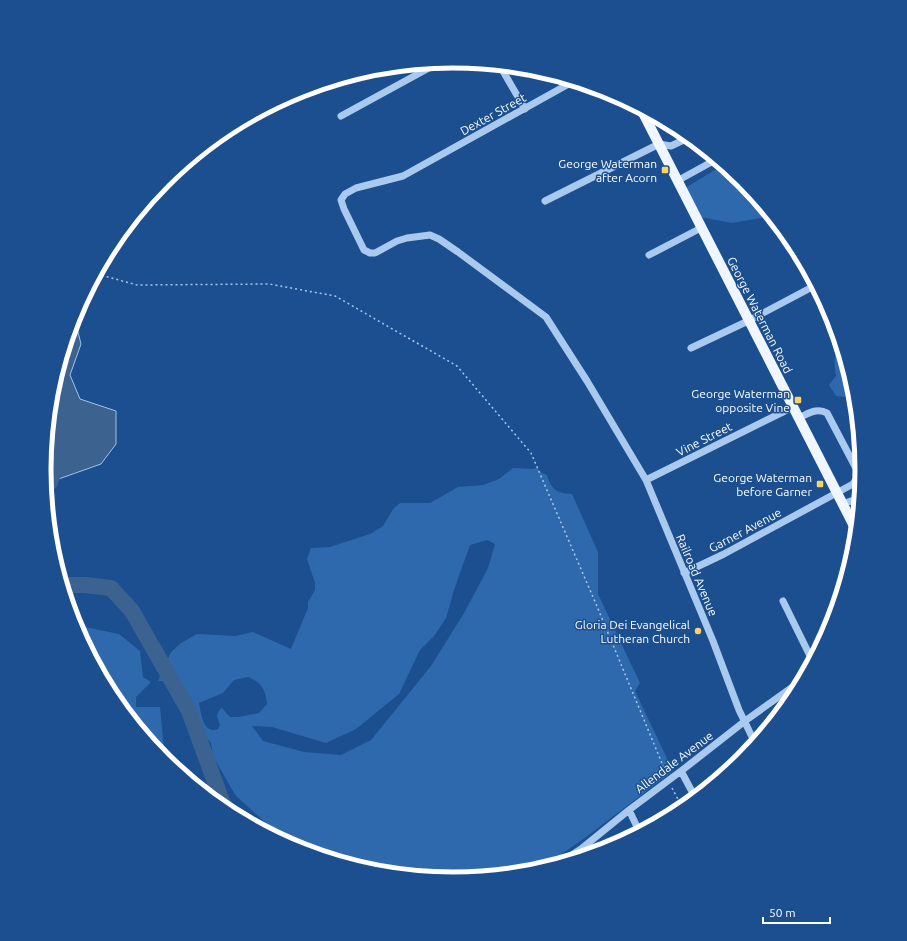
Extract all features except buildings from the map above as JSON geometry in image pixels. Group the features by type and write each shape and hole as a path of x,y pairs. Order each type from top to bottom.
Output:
{"main road":[{"name":"George Waterman Road","path":"645,117 836,494 853,524"}],"street":[{"path":"341,116 427,69"},
{"path":"503,71 525,108"},
{"name":"Dexter Street","path":"567,85 403,176 356,188 345,194 341,200 364,250 370,253 375,253 397,241 430,235 439,239 458,252 546,317 609,418"},
{"path":"545,201 659,144 671,146 684,141"},
{"path":"677,181 712,162"},
{"path":"649,255 701,228"},
{"path":"691,348 748,321 812,287"},
{"name":"Vine Street","path":"646,480 792,407"},
{"name":"Garner Avenue","path":"798,418 816,410 822,410 827,413 856,468"},
{"name":"Railroad Avenue","path":"609,418 646,480 753,739"},
{"name":"Garner Avenue","path":"684,573 724,554 836,494 856,481"},
{"path":"842,504 855,500"},
{"path":"783,601 810,656"},
{"name":"Allendale Avenue","path":"572,855 745,721 792,687"},
{"path":"681,772 693,794"},
{"path":"629,810 638,828"}],"path":[{"path":"102,275 137,285 269,284 335,296 457,366 531,453 680,803"}],"shaded area":[{"path":"719,168 766,217 732,223 696,217 682,190"},
{"path":"77,328 81,344 70,375 80,399 116,411 116,444 101,464 51,481 54,418 65,366"},
{"path":"837,350 848,392 849,396 847,397 836,396 829,385 836,376 836,353"},
{"path":"513,468 537,468 542,473 547,475 555,490 562,493 572,494 598,552 598,594 640,683 635,691 673,771 582,840 552,860 506,870 454,873 401,870 354,860 274,830 234,793 213,756 211,743 203,733 191,699 168,681 158,681 171,652 181,643 197,634 235,636 253,632 291,649 308,608 308,602 315,590 315,583 307,559 311,548 330,547 370,534 383,526 393,509 400,503 430,503 458,487 483,485 499,479","holes":["487,540 495,544 488,568 464,613 431,666 371,740 341,755 304,752 263,741 252,726 272,727 326,743 356,729 399,694 420,650 434,636 446,618 470,545","248,677 253,679 262,687 267,704 259,713 239,717 230,717 222,708 218,712 217,716 220,725 218,729 209,729 202,717 199,703 223,693 234,680"]},
{"path":"83,627 119,634 140,651 143,677 151,682 136,697 136,707 160,707 164,750 134,716 119,694 105,672"}],"waterway":[{"path":"51,478 57,462"},
{"path":"68,585 111,588 132,611 189,711 221,799"}],"place":[{"name":"George Waterman after Acorn","path":"665,170"},
{"name":"George Waterman opposite Vine","path":"798,400"},
{"name":"George Waterman before Garner","path":"820,484"},
{"name":"Gloria Dei Evangelical Lutheran Church","path":"698,631"}]}
